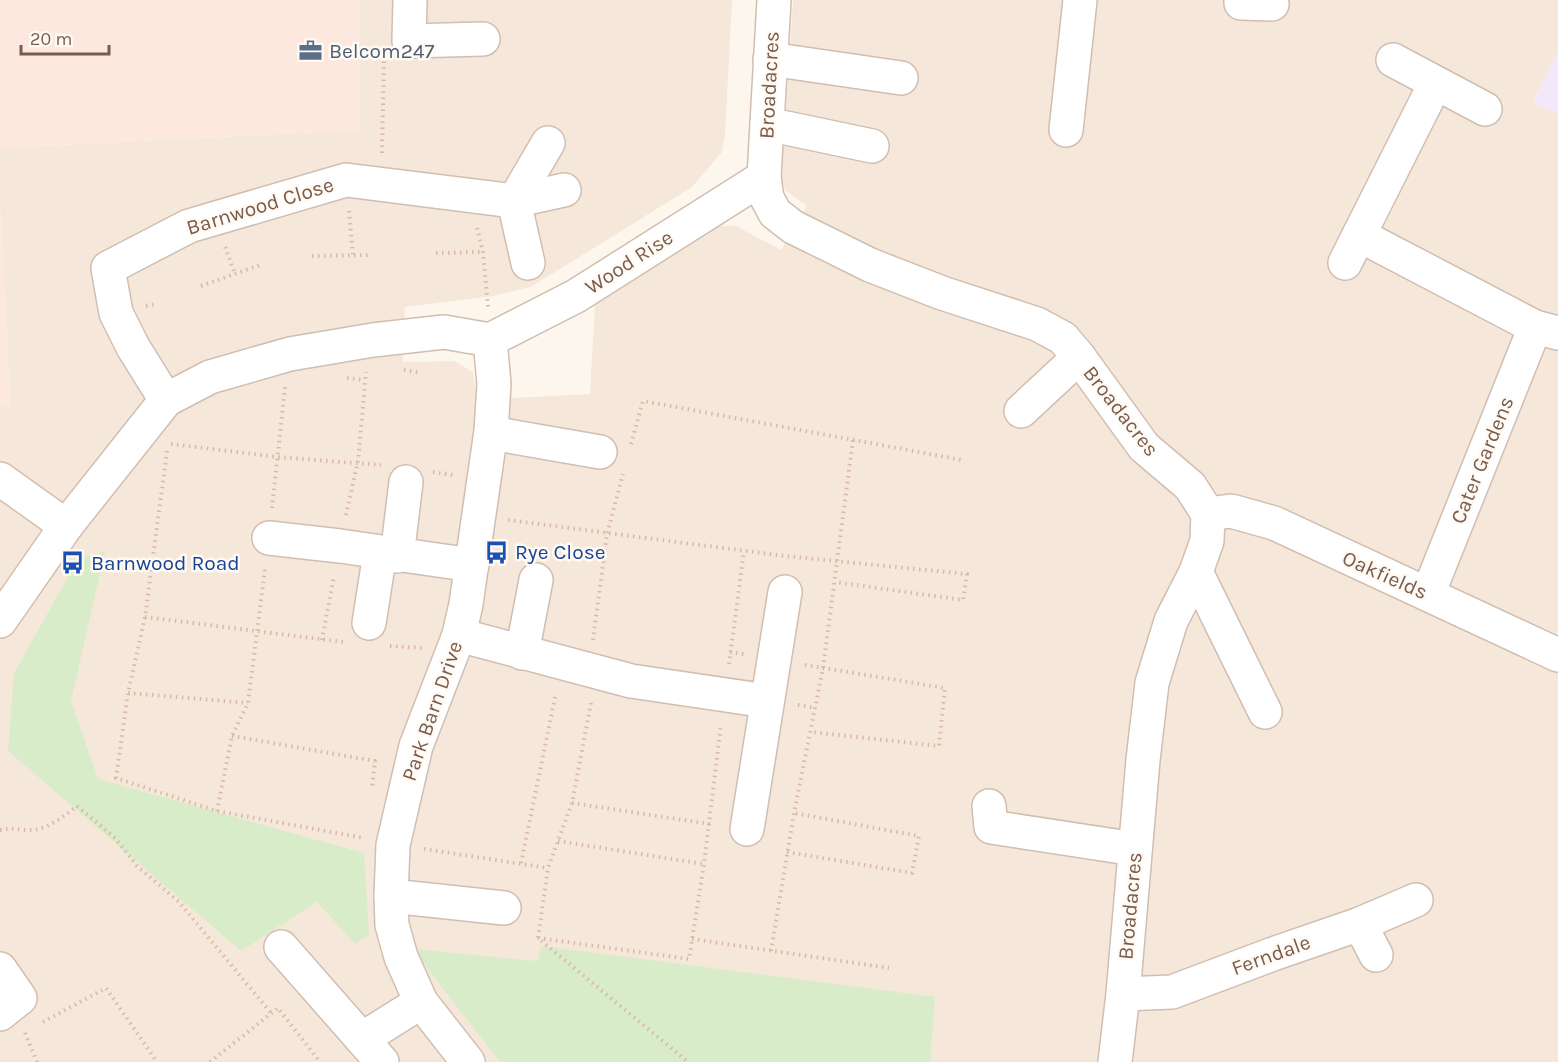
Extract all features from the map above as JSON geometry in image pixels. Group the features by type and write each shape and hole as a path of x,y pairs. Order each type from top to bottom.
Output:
{"street":[{"path":"410,0 409,41 483,39"},
{"name":"Broadacres","path":"774,0 764,177 766,198 775,213 793,227 870,265 942,293 1037,324 1063,338 1144,447 1190,486 1208,514 1207,541 1196,572 1171,621 1152,683 1115,1062"},
{"path":"1066,130 1080,0"},
{"path":"770,59 901,78"},
{"path":"1393,60 1485,109"},
{"name":"Cater Gardens","path":"1428,594 1546,330 1352,249 1435,84"},
{"path":"766,124 872,146"},
{"path":"528,263 514,201 548,143"},
{"name":"Wood Rise","path":"490,340 576,296 764,177"},
{"name":"Barnwood Close","path":"166,400 133,347 116,313 108,268 189,226 346,180 514,201 564,190"},
{"path":"0,621 66,526 166,400 210,377 290,354 373,340 444,332 490,340"},
{"name":"Park Barn Drive","path":"468,1062 421,1002 401,957 392,925 391,896 380,836 459,635 472,565 491,434 494,384 490,340"},
{"path":"1021,411 1079,357"},
{"path":"491,434 618,455"},
{"path":"0,479 66,526"},
{"path":"370,637 406,482"},
{"name":"Oakfields","path":"1208,514 1231,511 1274,523 1558,655"},
{"path":"269,538 472,565"},
{"path":"1196,572 1265,712"},
{"path":"522,653 536,580"},
{"path":"747,829 785,592"},
{"path":"459,635 631,681 727,682 767,701"},
{"path":"989,806 992,827 1135,849"},
{"path":"391,896 504,908"},
{"name":"Ferndale","path":"1123,994 1172,992 1360,924 1416,900"},
{"path":"1360,924 1376,955"},
{"path":"281,947 372,1050 421,1002"},
{"path":"0,969 21,998 0,1014"}],"path":[{"path":"382,183 384,57"},
{"path":"346,180 353,255"},
{"path":"468,195 483,252 490,340"},
{"path":"436,253 483,252"},
{"path":"312,256 371,255"},
{"path":"201,286 263,264"},
{"path":"360,432 364,380 373,340"},
{"path":"356,379 364,380"},
{"path":"592,644 618,455 643,401 962,460"},
{"path":"217,812 232,736 248,703 282,412"},
{"path":"771,951 794,813 823,668 853,440"},
{"path":"358,461 278,456 168,444 145,617 128,693 116,778 217,812 366,839 380,836 548,868"},
{"path":"479,515 744,551 967,574 963,600 835,582"},
{"path":"538,938 689,960 704,864 744,551"},
{"path":"145,617 258,630 370,637 420,649 459,635"},
{"path":"730,652 945,688 939,746 811,732"},
{"path":"128,693 248,703"},
{"path":"521,863 555,700"},
{"path":"538,938 548,868 572,803 590,706"},
{"path":"232,736 375,761 371,795"},
{"path":"572,803 709,824"},
{"path":"0,830 13,827 25,830 47,827 77,806 115,838 137,866 179,902 271,1013"},
{"path":"787,852 912,873 920,836 794,813"},
{"path":"558,841 704,864"},
{"path":"538,938 688,1062"},
{"path":"692,939 889,968"},
{"path":"45,1021 106,988 157,1062"},
{"path":"210,1062 278,1008 320,1062"},
{"path":"31,1028 24,1032 37,1062"}],"shaded area":[{"path":"0,0 360,0 360,130 0,148"},
{"path":"360,0 732,0 725,135 722,152 692,187 531,287 494,296 405,307 403,362 454,361 473,372 477,400 590,394 595,305 712,226 736,226 781,250 807,206 786,191 777,170 777,141 786,110 793,0 1558,0 1558,52 1533,102 1558,114 1558,1062 0,1062 0,407 10,404 0,207 0,148 360,130"},
{"path":"1558,52 1558,114 1533,103"},
{"path":"0,207 10,404 0,407"}],"green space":[{"path":"105,551 71,701 98,779 364,853 369,935 355,944 317,902 241,951 8,751 14,673 78,559"},
{"path":"541,946 935,997 930,1062 500,1062 412,949 538,961"}],"place":[{"name":"Belcom247","path":"311,51"},
{"name":"Rye Close","path":"497,552"},
{"name":"Barnwood Road","path":"73,563"}]}
